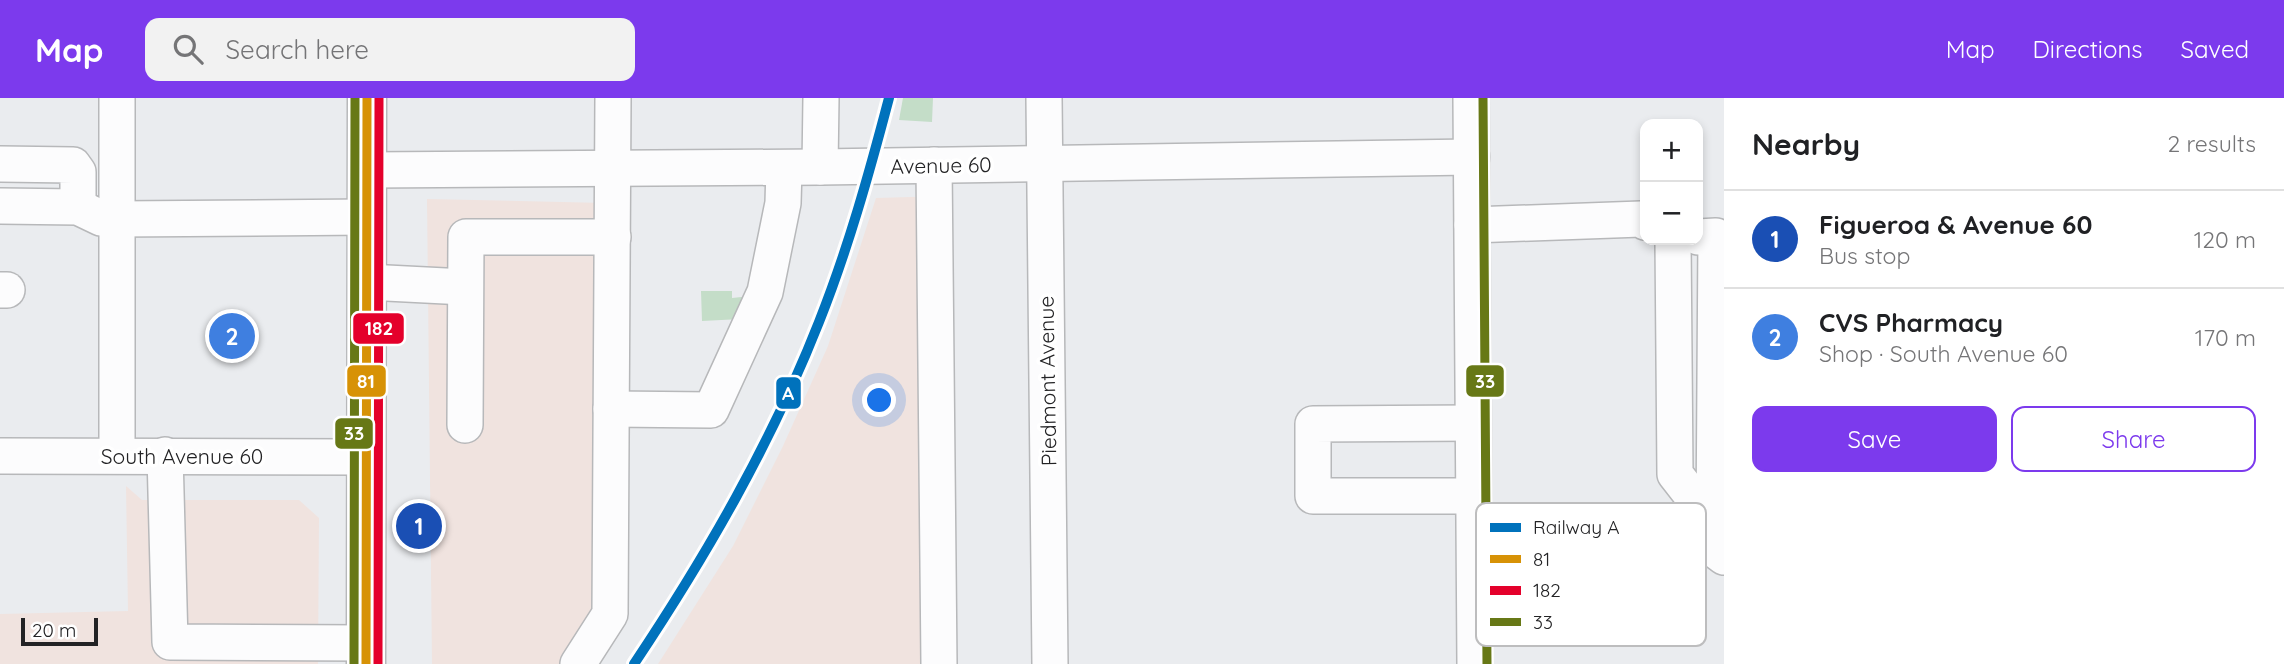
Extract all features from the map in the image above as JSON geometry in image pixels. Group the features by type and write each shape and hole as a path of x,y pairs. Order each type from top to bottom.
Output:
{"main road":[{"path":"366,654 364,457 369,170 367,98"}],"street":[{"path":"117,98 117,455"},
{"path":"578,664 610,614 613,98"},
{"path":"820,167 821,98"},
{"name":"Piedmont Avenue","path":"1044,98 1050,664"},
{"path":"1471,98 1475,664"},
{"name":"Avenue 60","path":"369,170 784,168 1472,157"},
{"path":"0,164 73,165 78,172 78,207"},
{"path":"934,165 939,664"},
{"path":"611,410 712,410 765,292 783,203 784,168"},
{"path":"0,206 78,207 101,218 116,219 368,217"},
{"path":"1472,225 1640,222"},
{"path":"1703,237 1716,236 1719,540"},
{"path":"465,425 466,237 613,237"},
{"path":"1673,245 1675,474 1694,503"},
{"path":"367,282 465,287"},
{"path":"1473,423 1313,424 1313,496 1474,496"},
{"path":"165,455 170,642 366,654"},
{"name":"South Avenue 60","path":"0,456 364,457"},
{"path":"1706,520 1719,540"}],"shaded area":[{"path":"946,196 951,664 658,664 733,546 783,446 828,346 876,198"},
{"path":"427,199 605,203 606,609 571,664 432,664"},
{"path":"126,486 142,500 299,500 319,518 318,664 0,664 0,614 128,611"}],"green space":[{"path":"903,98 933,98 932,122 899,120"},
{"path":"701,291 732,291 732,298 751,296 741,319 702,321"}],"rail line":[{"name":"A","path":"634,664 712,540 780,412 830,295 866,183 889,98"}],"transit line":[{"name":"33","path":"354,664 355,98"},
{"name":"81","path":"366,664 367,98"},
{"name":"182","path":"378,664 379,98"},
{"name":"33","path":"1483,98 1486,503"},
{"name":"33","path":"1487,646 1487,664"}],"place":[{"name":"CVS Pharmacy","path":"232,336"},
{"name":"Figueroa & Avenue 60","path":"419,526"}]}
